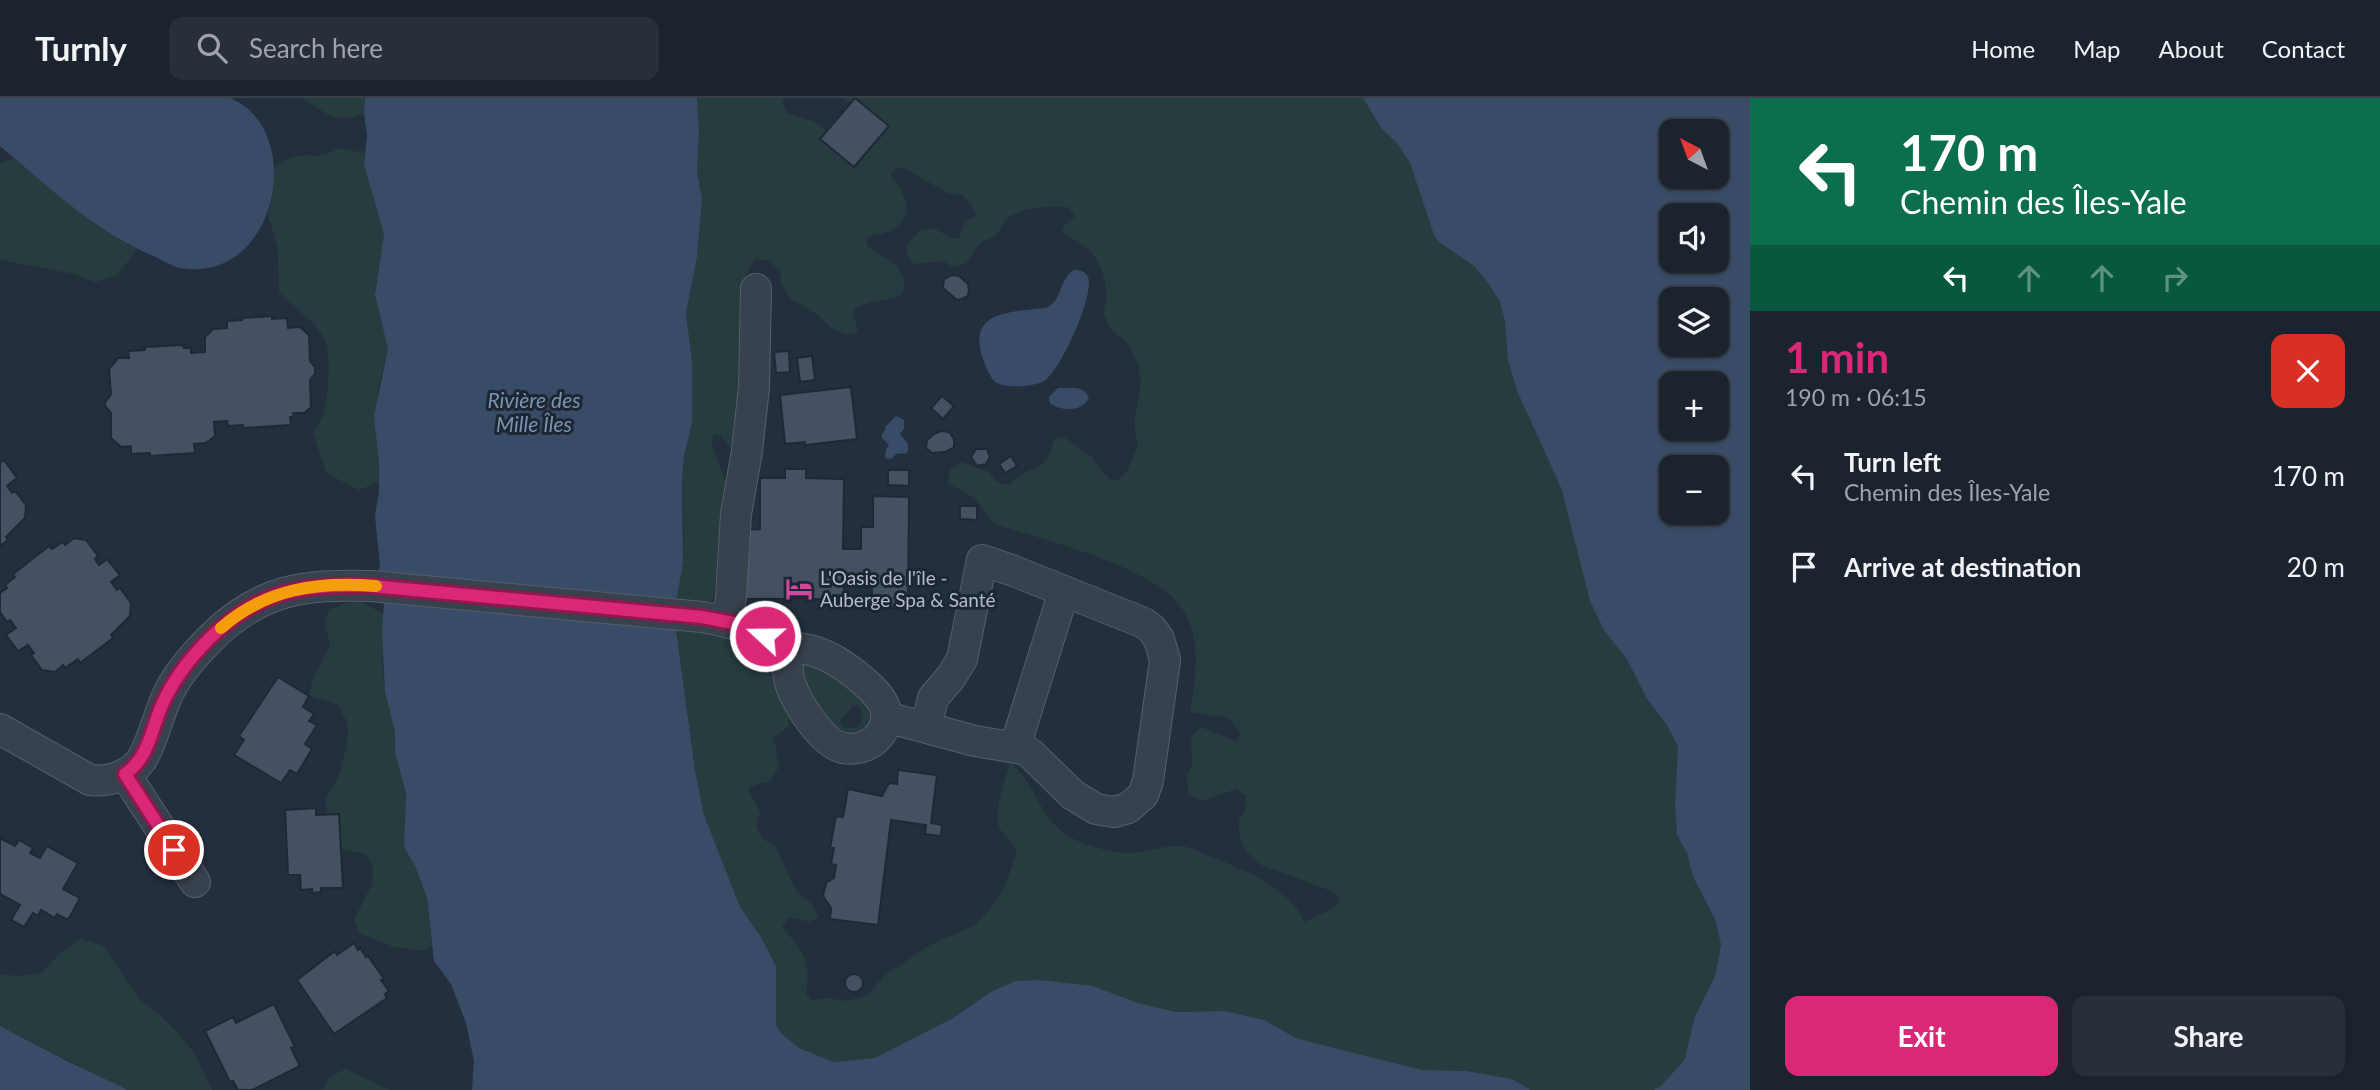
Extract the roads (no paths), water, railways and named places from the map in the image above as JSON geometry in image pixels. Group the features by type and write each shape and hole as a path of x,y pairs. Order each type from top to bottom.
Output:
{"street":[{"path":"727,622 736,514 754,387 756,289"},
{"path":"886,717 926,728 975,741 1015,747 1031,754 1073,795 1096,809 1114,812 1128,808 1147,788 1164,667 1163,648 1152,629 1144,623 982,561 962,659 933,698 926,728"},
{"path":"0,729 90,780 111,779 125,774 140,762 163,705 183,669 200,649 239,613 264,599 302,588 372,586 683,615 727,622 765,636 787,650 811,650 842,664 883,703 885,726 879,737 866,746 847,749 831,742 811,721 796,695 790,682 787,650"},
{"path":"1015,747 1064,591"},
{"path":"125,774 195,882"}],"water":[{"path":"0,98 230,98 254,115 269,140 274,170 271,201 259,230 240,253 213,267 180,268 134,247 74,208 0,146"},
{"name":"Rivière des Mille Îles","path":"365,98 697,98 697,172 702,200 697,257 686,313 692,362 692,423 684,456 682,480 683,562 676,603 676,630 695,770 704,815 740,907 761,937 776,967 776,1025 781,1033 799,1048 834,1062 875,1058 953,1018 991,992 1015,981 1040,980 1093,986 1138,1003 1176,1012 1225,1011 1264,1020 1296,1038 1338,1049 1422,1070 1467,1071 1512,1079 1531,1090 472,1090 474,1061 466,1023 451,984 434,961 427,898 416,868 404,847 406,793 395,753 395,732 385,692 382,633 384,602 378,573 380,566 375,515 379,492 379,462 374,416 388,349 375,295 384,234 364,165 367,135"},
{"path":"1363,98 1750,98 1750,1090 1653,1090 1660,1087 1685,1059 1694,1019 1715,976 1721,945 1715,919 1693,877 1687,853 1677,835 1675,803 1678,747 1667,725 1647,699 1628,661 1604,630 1590,601 1562,490 1518,393 1508,361 1505,321 1500,302 1474,266 1439,242 1434,235 1410,163 1397,143 1381,128"},
{"path":"1074,270 1085,273 1089,286 1075,332 1051,375 1044,381 1026,386 1006,386 995,382 981,352 979,338 982,328 998,315 1051,305 1065,279"},
{"path":"1058,388 1080,389 1089,398 1077,408 1060,408 1050,403 1049,397"},
{"path":"896,416 904,420 904,429 900,434 907,442 907,453 896,454 891,459 885,458 889,445 882,438 882,434"},
{"path":"0,1026 122,1087 126,1090 0,1090"}],"place":[{"name":"L'Oasis de l'île - Auberge Spa & Santé","path":"799,589"}]}
